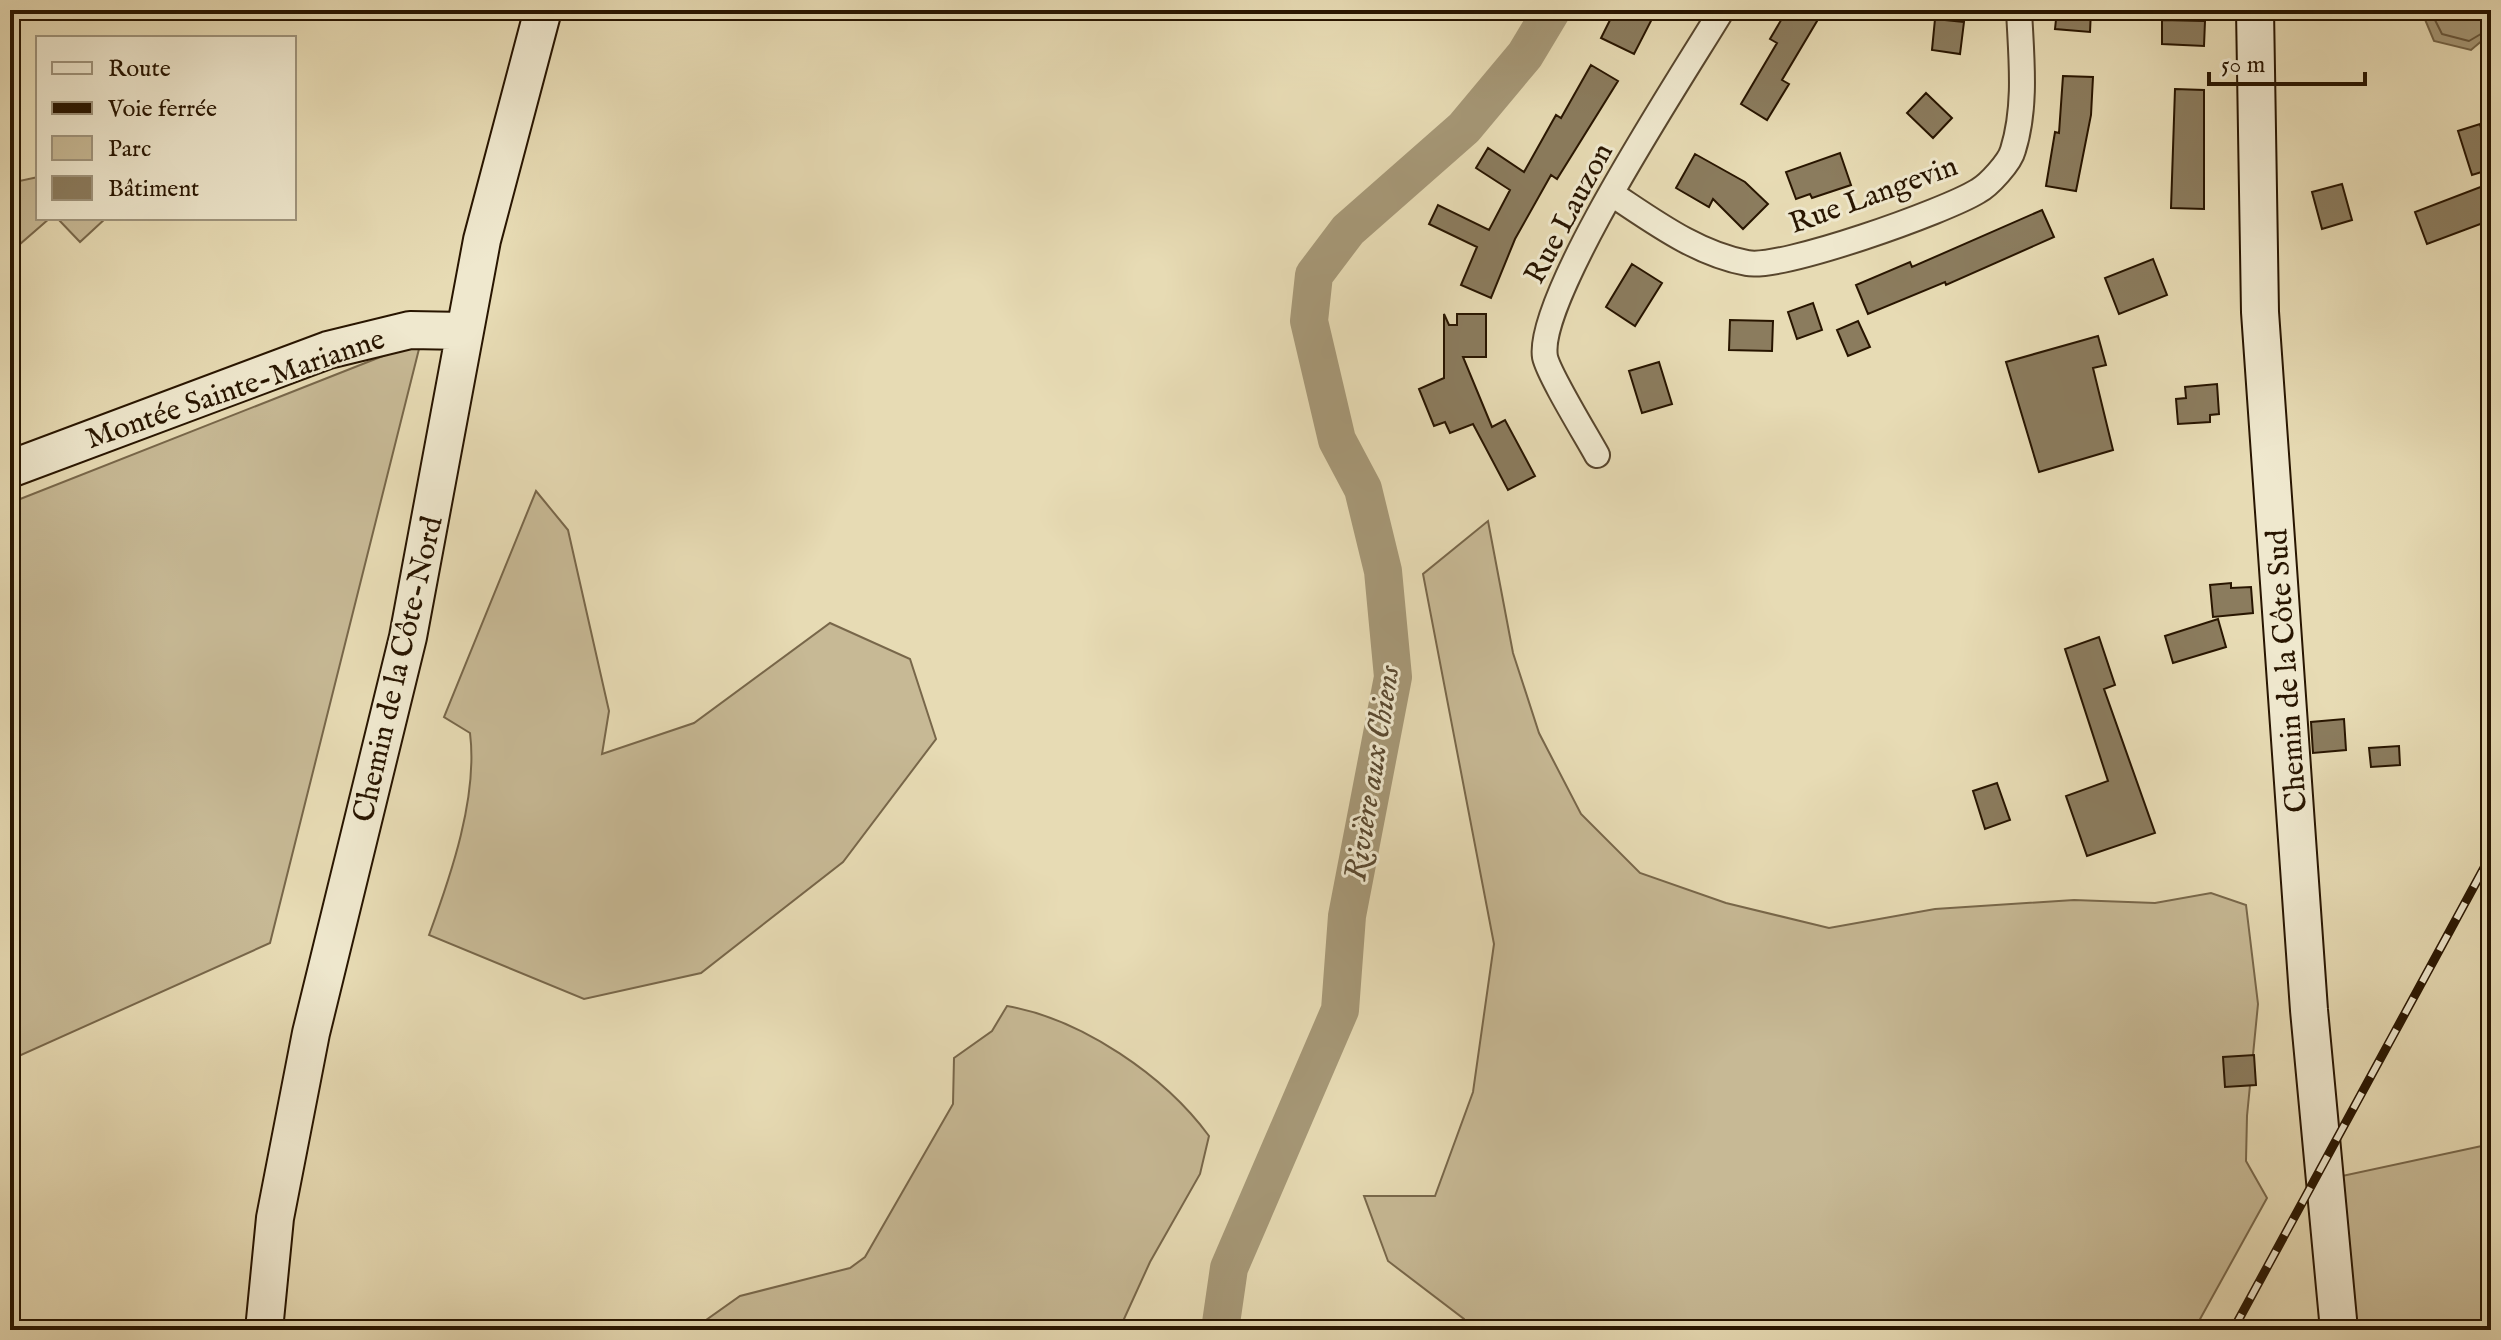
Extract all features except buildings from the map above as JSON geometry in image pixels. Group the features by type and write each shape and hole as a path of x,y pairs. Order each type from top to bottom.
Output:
{"street":[{"name":"Chemin de la Côte-Nord","path":"264,1330 275,1218 292,1121 325,973 408,637 437,500 485,228 543,10"},
{"name":"Rue Lauzon","path":"1597,455 1545,357 1549,322 1560,289 1612,194 1722,10"},
{"name":"Rue Langevin","path":"1612,194 1678,238 1748,264 1784,260 1950,206 1982,189 2013,152 2022,88 2019,10"},
{"name":"Chemin de la Côte Sud","path":"2255,10 2260,312 2310,1025 2339,1330"},
{"name":"Montée Sainte-Marianne","path":"10,469 328,350 410,330 465,331"}],"green space":[{"path":"36,177 36,220 48,220 19,245 10,260 10,183"},
{"path":"59,220 104,220 80,242"},
{"path":"421,341 270,943 10,1060 10,503"},
{"path":"536,491 568,530 609,711 602,754 694,723 830,623 910,659 936,739 843,862 701,973 584,999 429,935 454,862 470,783 470,733 444,717"},
{"path":"1488,521 1513,653 1539,733 1581,814 1640,873 1726,903 1829,928 1935,909 2074,900 2155,903 2211,893 2246,905 2258,1004 2247,1116 2246,1161 2267,1198 2194,1330 1462,1330 1464,1319 1388,1261 1364,1196 1435,1196 1473,1092 1494,944 1423,574"},
{"path":"1007,1006 1064,1023 1120,1053 1169,1092 1209,1136 1200,1174 1150,1262 1119,1330 692,1330 740,1296 850,1268 865,1257 953,1104 954,1058 992,1031"},
{"path":"2491,1144 2491,1330 2354,1330 2342,1176"}],"water":[{"path":"2421,10 2491,10 2491,33 2471,50 2434,41"}],"waterway":[{"name":"Rivière aux Chiens","path":"1220,1330 1229,1268 1340,1010 1347,916 1393,677 1383,571 1363,489 1337,440 1309,321 1314,275 1348,230 1464,128 1525,55 1552,10"}],"railway":[{"path":"2233,1330 2491,855"}]}
